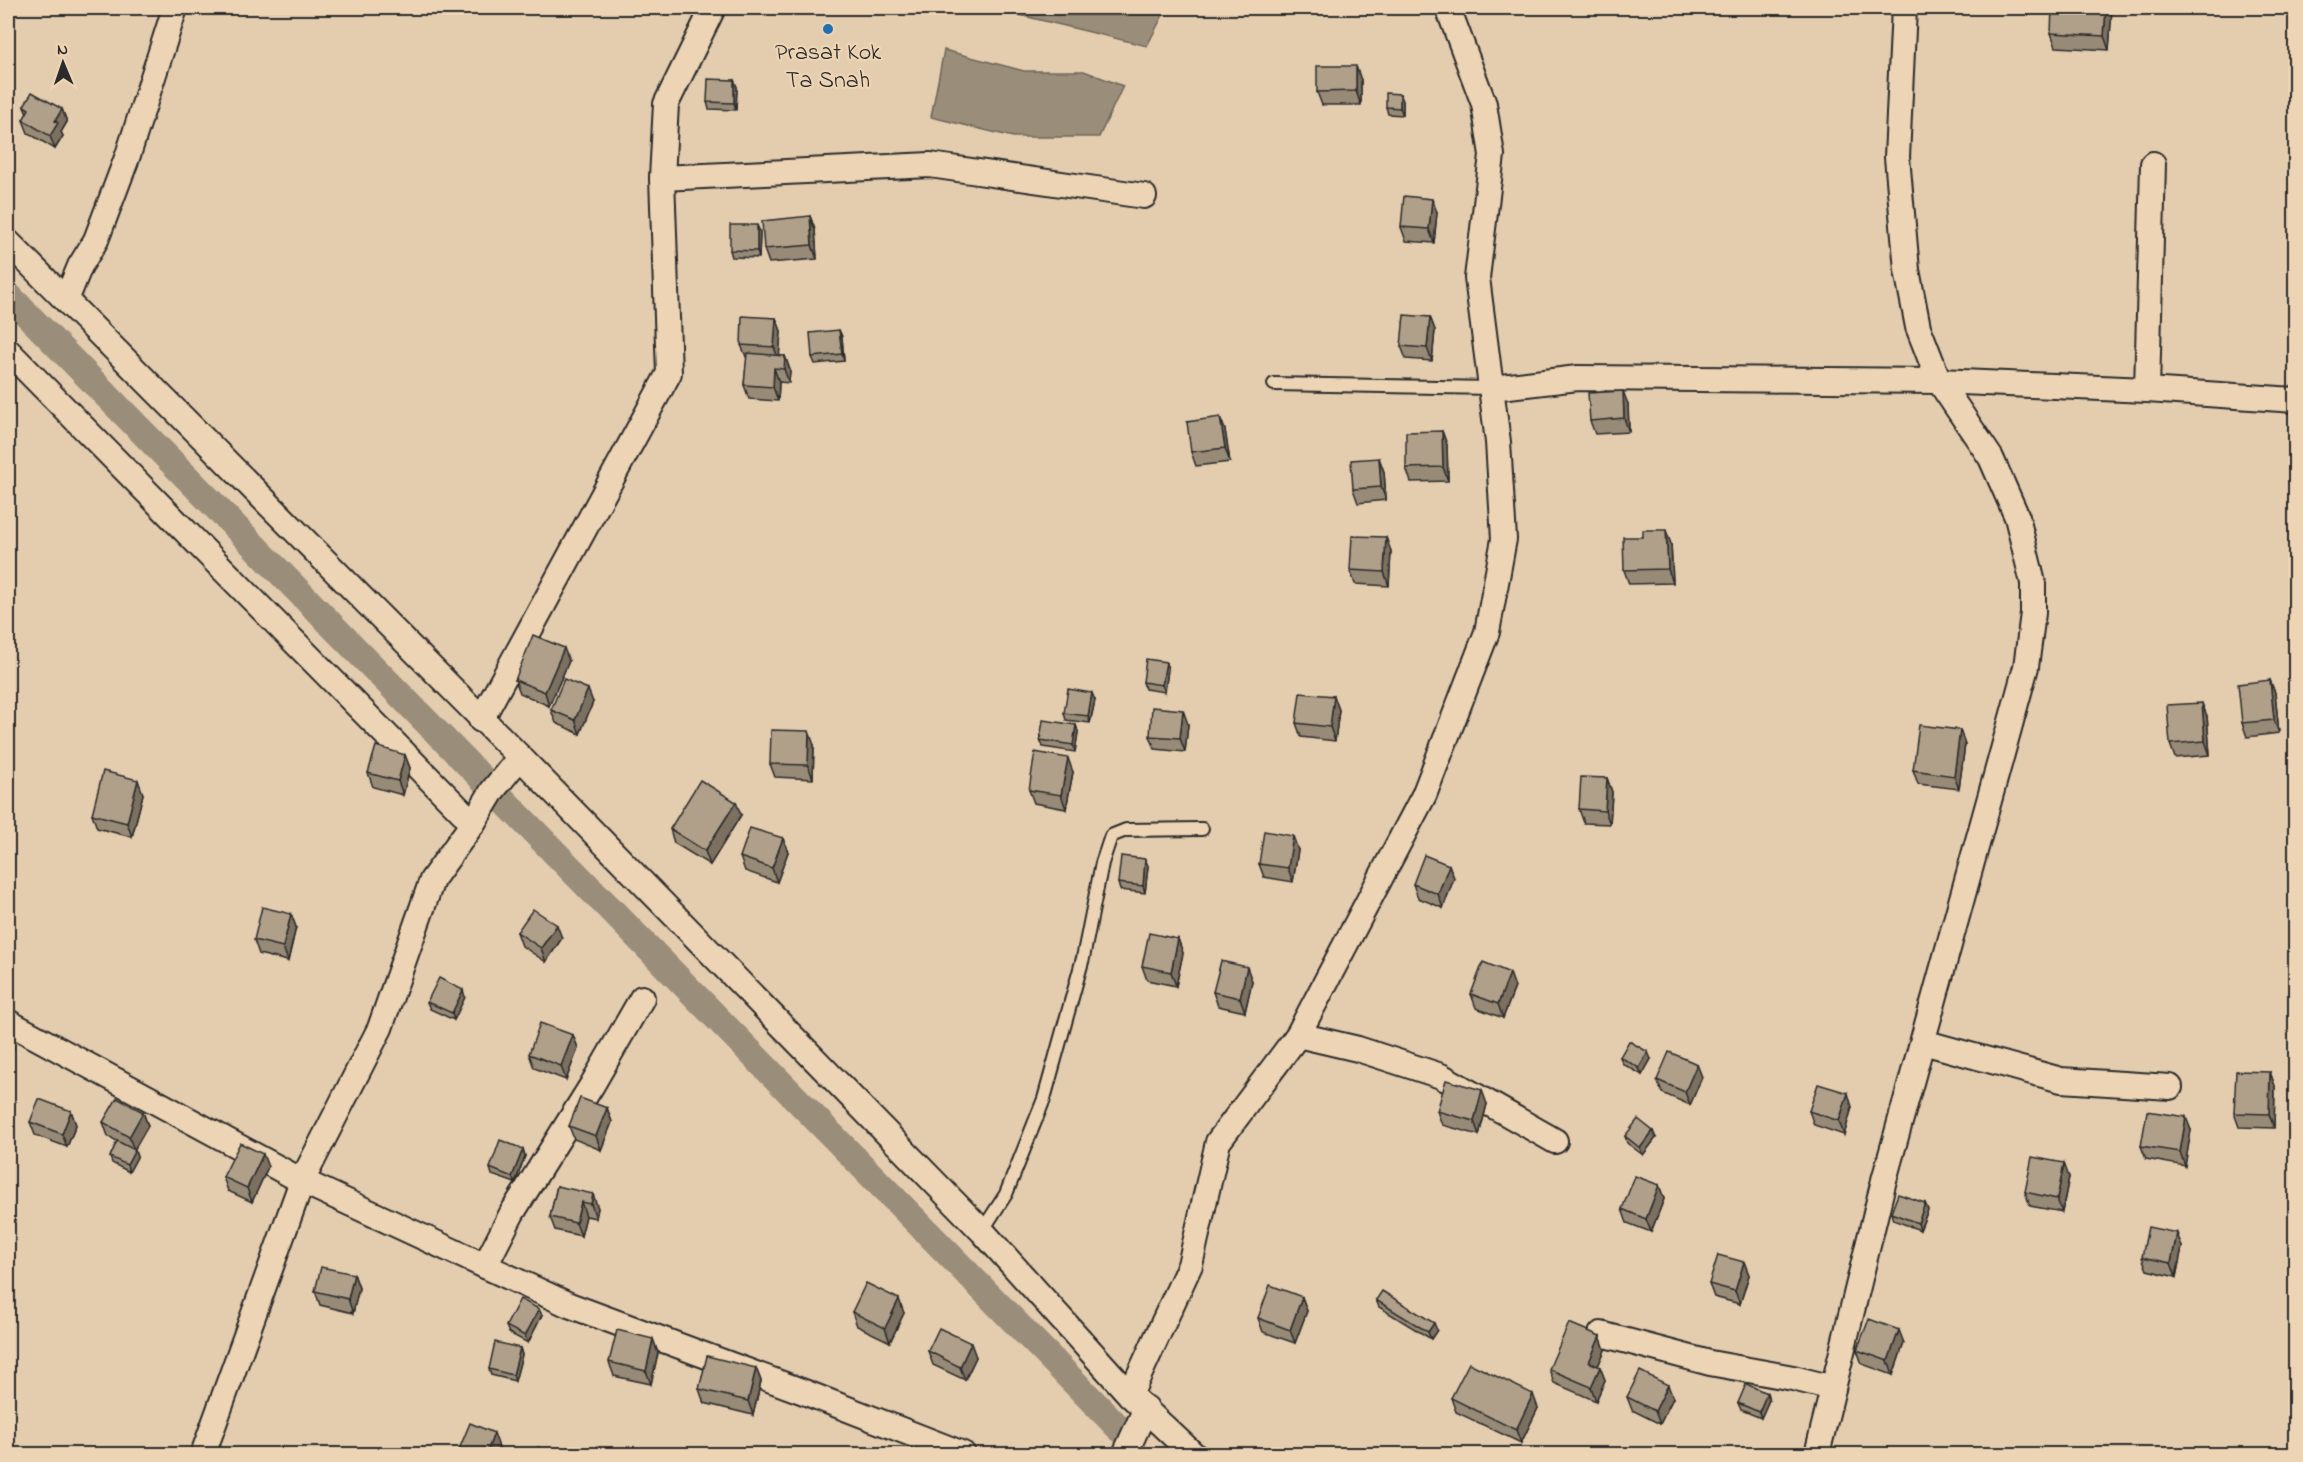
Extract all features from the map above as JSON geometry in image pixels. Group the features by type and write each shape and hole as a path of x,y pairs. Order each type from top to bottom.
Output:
{"street":[{"path":"66,300 80,266 96,240 128,155 175,8"},
{"path":"481,720 669,373 662,178 666,104 713,8"},
{"path":"1125,1455 1138,1402 1190,1264 1218,1143 1298,1035 1424,795 1487,632 1504,539 1498,442 1477,278 1492,155 1484,104 1448,8"},
{"path":"1817,1455 1884,1180 2026,667 2033,613 2033,583 2017,517 1991,458 1939,381 1918,327 1907,270 1897,157 1904,8"},
{"path":"2147,390 2153,164"},
{"path":"662,178 930,165 1144,196"},
{"path":"8,242 520,757 982,1231 1138,1402 1193,1455"},
{"path":"8,351 472,823"},
{"path":"1491,388 1578,378 1939,381 2147,390 2295,400"},
{"path":"203,1455 302,1181 380,1028 432,880 493,790 520,757"},
{"path":"485,1266 512,1213 592,1085 642,998"},
{"path":"8,1022 302,1181 569,1305 804,1392 963,1455"},
{"path":"1298,1035 1358,1049 1441,1076 1555,1141"},
{"path":"1923,1041 2061,1080 2170,1087"},
{"path":"1601,1334 1710,1363 1793,1378 1833,1389"}],"lane":[{"path":"1274,384 1491,388"},
{"path":"982,1231 1006,1194 1044,1099 1083,958 1102,863 1111,836 1126,830 1202,829"}],"shaded area":[{"path":"991,8 1160,8 1165,11 1147,46"},
{"path":"944,50 1024,71 1084,71 1123,86 1099,137 1013,137 931,117"}],"building":[{"path":"2052,8 2106,8 2104,36 2051,33"},
{"path":"1317,66 1356,66 1356,91 1317,92"},
{"path":"708,79 734,80 734,103 707,102"},
{"path":"32,92 62,109 55,121 58,123 50,136 23,120 29,109 24,106"},
{"path":"1386,93 1400,94 1400,108 1386,107"},
{"path":"1404,196 1432,199 1429,229 1401,227"},
{"path":"810,216 812,245 764,249 762,221"},
{"path":"730,225 757,225 757,251 730,250"},
{"path":"1404,315 1430,317 1427,348 1401,346"},
{"path":"742,316 776,318 774,347 741,345"},
{"path":"839,330 842,354 812,357 810,333"},
{"path":"747,353 785,356 784,369 774,368 773,387 744,385"},
{"path":"1623,391 1624,418 1590,421 1588,393"},
{"path":"1220,417 1225,448 1191,452 1187,422"},
{"path":"1442,431 1443,467 1406,468 1406,432"},
{"path":"1379,458 1381,487 1353,489 1351,460"},
{"path":"1643,530 1666,530 1668,569 1624,570 1623,537 1643,537"},
{"path":"1352,536 1386,537 1384,572 1350,570"},
{"path":"533,635 564,648 545,692 515,680"},
{"path":"1146,659 1166,662 1162,685 1143,682"},
{"path":"564,679 588,689 575,720 551,710"},
{"path":"2270,680 2274,720 2242,723 2238,684"},
{"path":"1068,689 1092,693 1088,716 1064,713"},
{"path":"1300,693 1334,696 1330,727 1296,723"},
{"path":"2202,703 2205,741 2170,744 2167,705"},
{"path":"1152,707 1183,710 1180,738 1150,736"},
{"path":"1043,720 1076,725 1073,745 1040,740"},
{"path":"1919,725 1960,730 1954,776 1913,770"},
{"path":"771,730 809,731 808,765 770,764"},
{"path":"376,746 405,755 398,781 368,773"},
{"path":"1035,752 1068,758 1061,795 1029,790"},
{"path":"103,771 138,780 127,823 92,814"},
{"path":"1581,777 1607,778 1605,811 1579,809"},
{"path":"700,780 736,802 705,851 670,829"},
{"path":"750,828 783,838 772,868 740,857"},
{"path":"1264,831 1293,836 1288,868 1259,864"},
{"path":"1424,855 1449,865 1438,894 1413,884"},
{"path":"1121,856 1145,859 1143,886 1118,883"},
{"path":"262,907 291,914 283,947 254,940"},
{"path":"533,909 557,925 541,948 517,932"},
{"path":"1149,933 1178,939 1171,972 1142,966"},
{"path":"1221,961 1247,967 1240,998 1213,992"},
{"path":"1483,962 1510,973 1498,1004 1471,994"},
{"path":"439,978 463,990 452,1013 427,1002"},
{"path":"540,1023 573,1035 561,1066 529,1054"},
{"path":"1629,1041 1648,1052 1639,1068 1620,1057"},
{"path":"1669,1052 1697,1064 1685,1092 1657,1080"},
{"path":"2236,1071 2270,1072 2269,1114 2234,1113"},
{"path":"1446,1080 1482,1090 1474,1121 1437,1111"},
{"path":"1818,1084 1848,1093 1839,1121 1809,1111"},
{"path":"117,1098 143,1112 129,1137 103,1122"},
{"path":"580,1098 607,1108 596,1136 569,1126"},
{"path":"39,1099 71,1111 62,1134 30,1122"},
{"path":"2147,1111 2186,1117 2180,1152 2141,1146"},
{"path":"1638,1119 1653,1131 1640,1148 1625,1136"},
{"path":"500,1140 523,1149 512,1177 490,1168"},
{"path":"117,1141 135,1150 127,1165 110,1157"},
{"path":"240,1143 263,1154 247,1188 223,1177"},
{"path":"2032,1157 2064,1163 2057,1199 2025,1192"},
{"path":"1635,1176 1659,1185 1646,1219 1622,1209"},
{"path":"557,1186 593,1194 591,1204 581,1202 576,1223 550,1217"},
{"path":"1898,1194 1925,1203 1918,1223 1891,1213"},
{"path":"2148,1227 2177,1233 2171,1263 2142,1257"},
{"path":"1718,1255 1744,1262 1735,1291 1709,1284"},
{"path":"321,1267 354,1274 348,1299 315,1291"},
{"path":"866,1283 899,1299 885,1328 852,1312"},
{"path":"1270,1285 1302,1297 1290,1330 1258,1318"},
{"path":"1382,1291 1434,1323 1428,1332 1376,1300"},
{"path":"520,1299 539,1309 525,1336 506,1326"},
{"path":"1869,1319 1899,1330 1888,1361 1857,1350"},
{"path":"1569,1323 1600,1336 1589,1362 1600,1367 1591,1387 1549,1369"},
{"path":"939,1328 971,1343 960,1367 928,1351"},
{"path":"617,1330 653,1339 646,1371 609,1362"},
{"path":"495,1342 520,1348 513,1375 489,1369"},
{"path":"707,1356 756,1368 748,1401 699,1389"},
{"path":"1469,1363 1533,1394 1516,1430 1451,1398"},
{"path":"1640,1371 1668,1385 1655,1411 1627,1397"},
{"path":"1746,1384 1767,1393 1759,1412 1738,1403"},
{"path":"470,1423 494,1433 486,1455 463,1455 458,1452"},
{"path":"538,1447 561,1455 536,1455"}],"waterway":[{"path":"8,295 1120,1429"}],"place":[{"name":"Prasat Kok Ta Snah","path":"828,29"}]}
